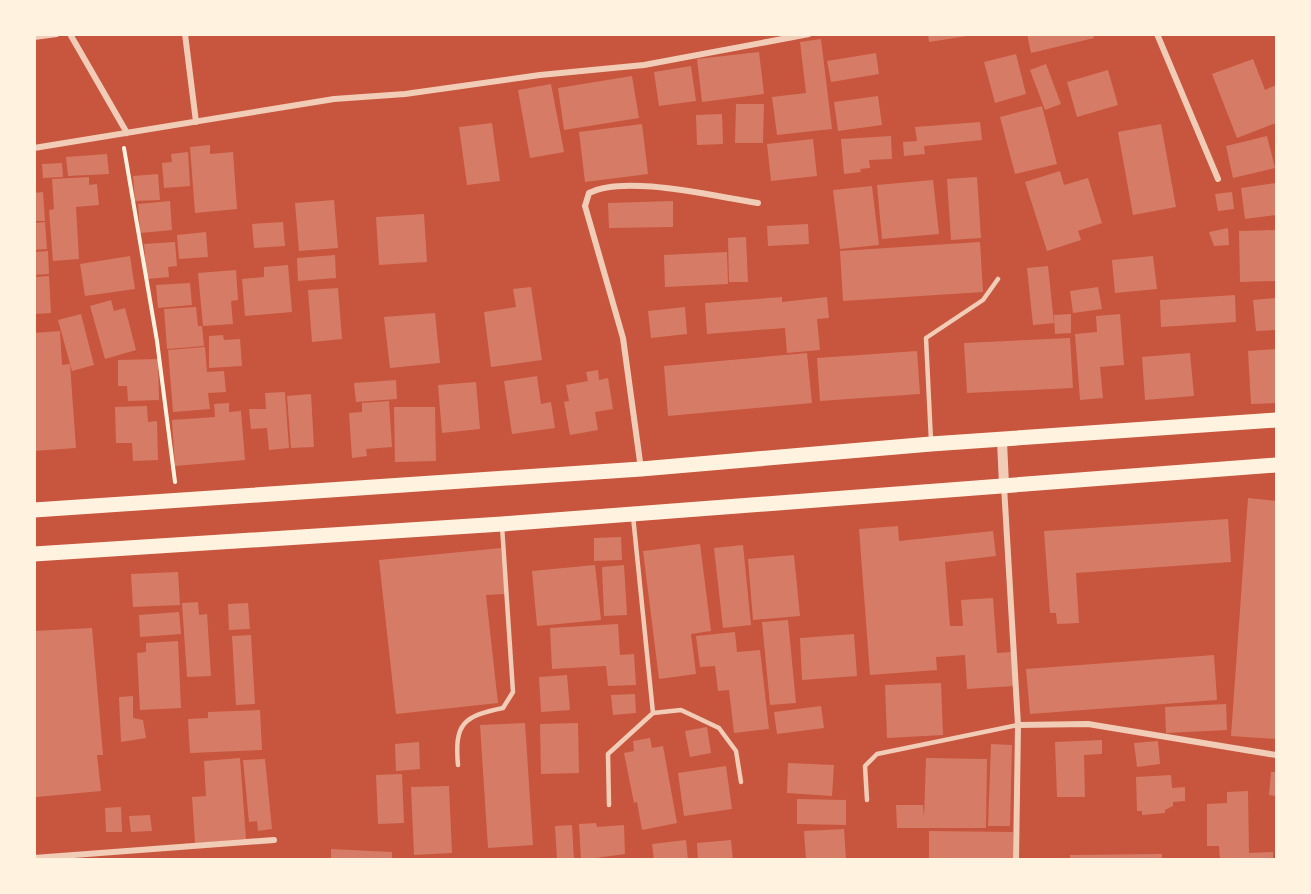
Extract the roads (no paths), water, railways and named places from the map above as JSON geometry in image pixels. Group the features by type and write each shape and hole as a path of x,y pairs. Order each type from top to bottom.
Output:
{"main road":[{"path":"34,510 641,469 931,444 1002,441 1276,420"},
{"path":"34,554 502,524 1276,465"}],"street":[{"path":"34,36 57,34"},
{"path":"70,34 127,133"},
{"path":"185,34 196,122"},
{"path":"34,148 334,99 405,94 540,75 644,65 809,34"},
{"path":"1157,34 1218,179"},
{"path":"641,469 623,338 585,206 589,193 608,186 645,186 758,203"},
{"path":"1002,441 1018,725 1016,860"},
{"path":"1018,725 1088,724 1276,755"},
{"path":"34,858 274,840"}],"lane":[{"path":"931,444 926,338 983,300 999,279"},
{"path":"632,514 653,713"},
{"path":"458,765 456,744 461,727 475,714 503,708 513,692 502,524"},
{"path":"609,805 608,754 653,713 681,710 719,728 736,751 741,782"},
{"path":"867,800 865,766 877,754 1018,725"}]}
